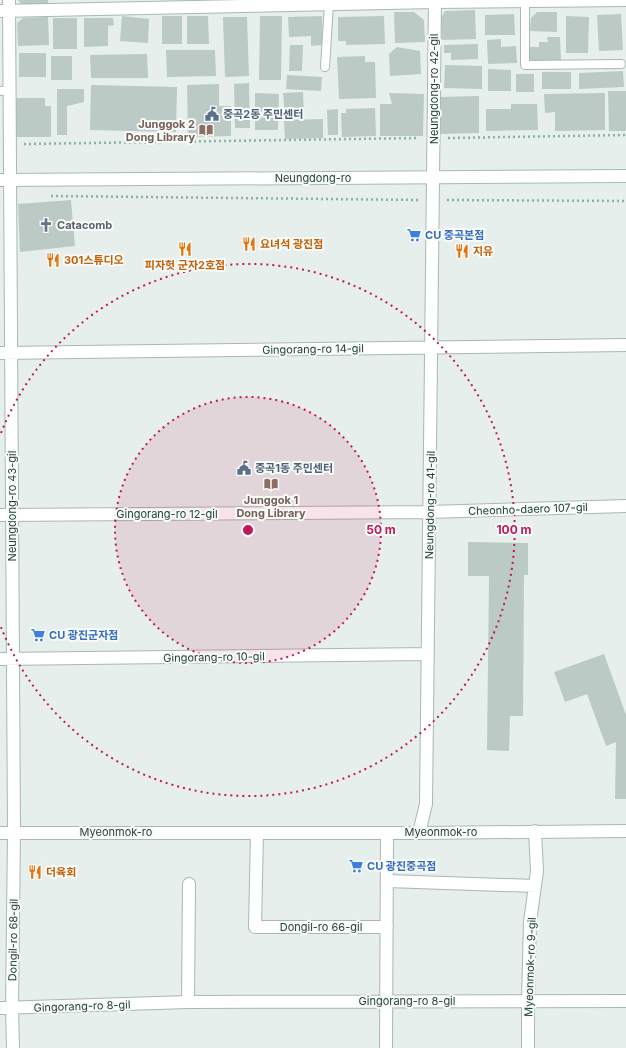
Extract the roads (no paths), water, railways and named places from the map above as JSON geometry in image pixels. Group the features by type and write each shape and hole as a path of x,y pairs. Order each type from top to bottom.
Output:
{"street":[{"path":"6,7 312,2 329,4 435,1 626,0"},
{"name":"Neungdong-ro 42-gil","path":"434,177 435,1"},
{"name":"Neungdong-ro 43-gil","path":"6,7 5,90 10,144 5,180 6,515 13,658 14,832"},
{"name":"Neungdong-ro","path":"5,180 626,176"},
{"name":"Neungdong-ro 41-gil","path":"419,833 426,804 434,177"},
{"name":"Gingorang-ro 14-gil","path":"5,353 626,345"},
{"name":"Cheonho-daero 107-gil","path":"430,512 626,506"},
{"name":"Gingorang-ro 12-gil","path":"6,515 430,512"},
{"name":"Gingorang-ro 10-gil","path":"0,659 428,654"},
{"name":"Myeonmok-ro","path":"0,833 419,833 626,831"},
{"name":"Dongil-ro 68-gil","path":"13,1048 6,1008 14,832"},
{"name":"Dongil-ro 66-gil","path":"257,832 255,927 387,927"},
{"name":"Myeonmok-ro 9-gil","path":"528,1048 530,922 537,871 535,832"},
{"path":"386,1048 387,833"},
{"path":"387,881 535,886"},
{"path":"188,1002 189,884"},
{"name":"Gingorang-ro 8-gil","path":"6,1008 188,1002 626,1001"}],"lane":[{"path":"525,1 525,65 621,64"},
{"path":"325,66 329,4"}],"place":[{"name":"중곡2동 주민센터","path":"212,114"},
{"name":"Junggok 2 Dong Library","path":"206,130"},
{"name":"Catacomb","path":"46,225"},
{"name":"CU 중곡본점","path":"414,235"},
{"name":"요녀석 광진점","path":"249,244"},
{"name":"피자헛 군자2호점","path":"185,249"},
{"name":"지유","path":"462,251"},
{"name":"301스튜디오","path":"53,260"},
{"name":"중곡1동 주민센터","path":"244,468"},
{"name":"Junggok 1 Dong Library","path":"271,484"},
{"name":"CU 광진군자점","path":"38,635"},
{"name":"CU 광진중곡점","path":"356,866"},
{"name":"더육회","path":"35,872"}]}
